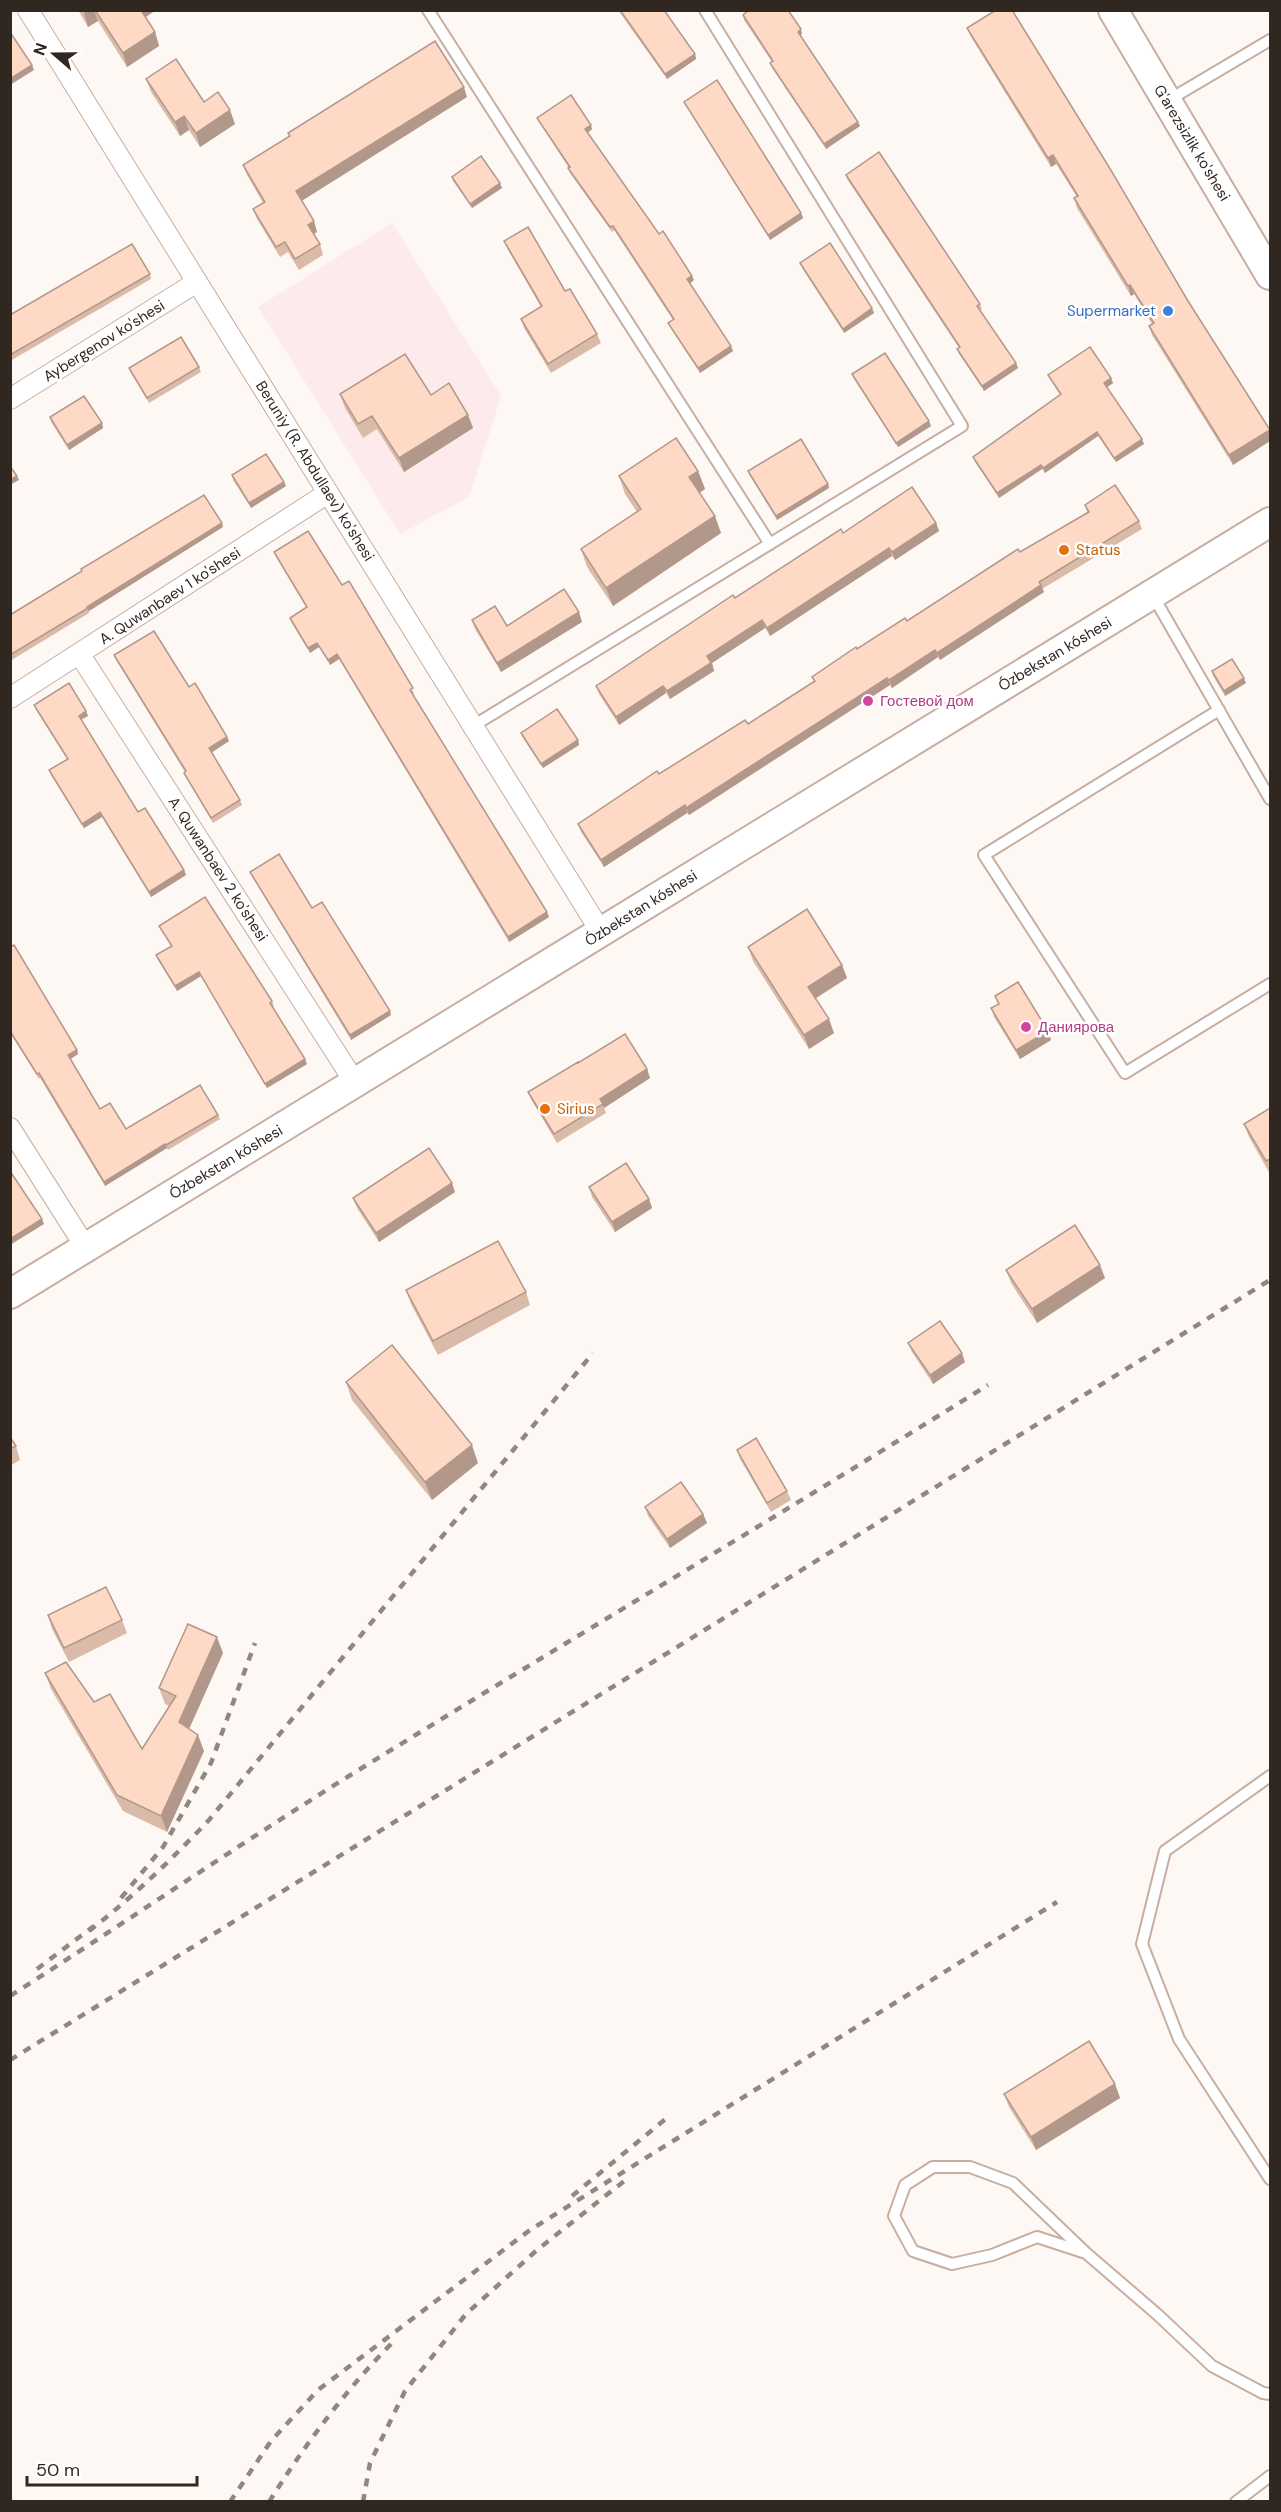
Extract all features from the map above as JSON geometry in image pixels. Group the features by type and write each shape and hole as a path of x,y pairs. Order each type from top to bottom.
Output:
{"street":[{"name":"Beruniy (R. Abdullaev) ko'shesi","path":"28,10 601,932"},
{"name":"G'arezsizlik ko'shesi","path":"1113,10 1270,275"},
{"name":"Aybergenov ko'shesi","path":"10,399 197,282"},
{"name":"A. Quwanbaev 1 ko'shesi","path":"10,698 328,493"},
{"name":"Ózbekstan kóshesi","path":"10,1294 1270,522"},
{"name":"A. Quwanbaev 2 ko'shesi","path":"80,655 356,1084"},
{"path":"10,1128 86,1248"}],"lane":[{"path":"428,10 770,544"},
{"path":"473,726 962,426 705,10"},
{"path":"1167,101 1270,40"},
{"path":"1152,594 1270,799"},
{"path":"1219,710 984,855 1125,1073 1270,984"},
{"path":"1270,1776 1165,1851 1142,1944 1179,2039 1270,2179"},
{"path":"1086,2253 1037,2237 992,2255 952,2264 913,2251 894,2216 905,2185 933,2167 970,2167 1013,2183 1086,2253 1158,2315 1212,2366 1263,2393 1270,2394"},
{"path":"1236,2502 1270,2476"}],"shaded area":[{"path":"392,223 501,396 469,497 400,534 258,307"}],"building":[{"path":"95,10 141,10 155,32 123,53"},
{"path":"620,10 664,10 695,54 665,74"},
{"path":"749,10 788,10 801,29 798,32 858,122 824,144 770,63 773,61 743,15"},
{"path":"996,10 1012,10 1188,301 1270,430 1229,455 1149,326 1154,323 1130,285 1128,286 1074,198 1078,196 1053,155 1048,158 967,28"},
{"path":"10,32 32,65 10,79"},
{"path":"435,41 464,87 296,191 314,221 308,225 320,244 295,259 285,242 276,247 253,209 265,202 243,165 290,136 288,133"},
{"path":"176,59 204,102 218,92 230,110 196,133 184,116 175,122 146,79"},
{"path":"717,80 801,213 768,235 684,102"},
{"path":"571,95 591,125 585,129 659,234 663,231 692,276 687,279 731,346 698,368 668,323 674,319 613,226 610,227 568,168 570,167 537,118"},
{"path":"879,152 980,304 977,306 1016,363 982,386 957,349 960,347 846,175"},
{"path":"481,156 500,183 470,204 452,177"},
{"path":"528,227 565,291 570,289 597,334 548,364 521,319 542,306 504,241"},
{"path":"830,243 872,308 843,329 800,263"},
{"path":"132,244 150,274 10,355 10,315"},
{"path":"181,337 199,367 147,398 129,368"},
{"path":"1090,347 1111,378 1104,383 1142,439 1114,458 1097,432 1043,468 1041,465 997,493 973,457 1061,394 1048,375"},
{"path":"885,353 929,421 896,443 852,374"},
{"path":"405,354 431,395 449,383 468,415 399,458 372,416 358,424 340,394"},
{"path":"84,396 102,423 67,445 50,417"},
{"path":"676,438 698,471 689,477 715,516 606,588 581,549 641,509 619,476"},
{"path":"801,439 828,484 776,516 748,471"},
{"path":"266,454 284,482 249,503 232,475"},
{"path":"10,466 17,476 10,480"},
{"path":"1115,485 1139,521 1039,582 1041,585 937,653 935,650 889,680 887,678 601,860 578,824 657,771 659,774 745,720 748,724 815,681 812,677 856,647 857,649 905,618 907,621 1018,549 1020,552 1089,512 1085,505"},
{"path":"912,487 936,523 892,552 889,548 767,628 762,620 707,656 711,663 667,691 663,686 616,717 596,686 733,595 735,598 841,529 843,533"},
{"path":"204,495 222,523 10,655 10,615"},
{"path":"308,531 342,585 349,581 413,688 410,690 547,912 508,937 337,654 328,660 317,643 308,648 290,618 307,607 274,552"},
{"path":"564,589 579,612 497,663 472,620 495,606 507,626"},
{"path":"154,631 189,687 195,683 227,737 209,748 240,800 211,818 184,773 186,771 114,655"},
{"path":"1232,659 1244,678 1224,691 1212,671"},
{"path":"69,683 86,711 79,716 138,812 145,808 184,870 149,892 100,812 82,824 49,770 68,759 34,705"},
{"path":"557,709 578,740 541,764 521,733"},
{"path":"279,854 312,908 322,902 390,1011 350,1035 250,872"},
{"path":"205,897 272,1001 270,1003 305,1059 265,1084 199,972 175,986 156,955 172,946 159,926"},
{"path":"807,909 842,965 808,987 829,1019 804,1035 748,947"},
{"path":"14,945 77,1050 68,1055 100,1109 110,1103 126,1129 200,1085 218,1115 165,1144 104,1182 39,1073 37,1074 10,1031 10,947"},
{"path":"1018,982 1048,1031 1016,1050 991,1008 999,1004 995,996"},
{"path":"625,1034 647,1069 600,1099 603,1104 554,1134 528,1092"},
{"path":"1270,1108 1270,1159 1266,1161 1244,1124"},
{"path":"429,1148 452,1183 376,1233 353,1198"},
{"path":"626,1163 649,1199 612,1222 589,1187"},
{"path":"10,1171 42,1219 10,1239"},
{"path":"1075,1225 1100,1265 1032,1309 1006,1270"},
{"path":"498,1241 526,1292 433,1341 406,1290"},
{"path":"940,1321 962,1353 930,1375 908,1343"},
{"path":"392,1345 472,1445 425,1482 346,1382"},
{"path":"10,1437 16,1446 10,1449"},
{"path":"756,1438 787,1491 767,1503 737,1450"},
{"path":"681,1482 703,1514 667,1539 645,1507"},
{"path":"106,1587 122,1620 64,1648 48,1615"},
{"path":"188,1624 217,1637 179,1722 198,1735 161,1816 117,1795 45,1673 66,1662 94,1702 110,1694 142,1749 176,1696 159,1688"},
{"path":"1089,2041 1115,2084 1031,2137 1004,2094"}],"railway":[{"path":"10,2060 1270,1280"},
{"path":"89,1931 151,1878 209,1820 593,1353"},
{"path":"10,1996 324,1791 988,1385"},
{"path":"121,1898 163,1847 211,1763 255,1643"},
{"path":"230,2502 271,2441 318,2390 530,2230 1057,1902"},
{"path":"37,1969 94,1926"},
{"path":"572,2196 668,2117"},
{"path":"363,2502 370,2463 405,2391 466,2314 537,2250 628,2178"},
{"path":"269,2502 328,2417 396,2339"}],"place":[{"name":"Supermarket","path":"1168,311"},
{"name":"Status","path":"1064,550"},
{"name":"Гостевой дом","path":"868,701"},
{"name":"Даниярова","path":"1026,1027"},
{"name":"Sirius","path":"545,1109"}]}
